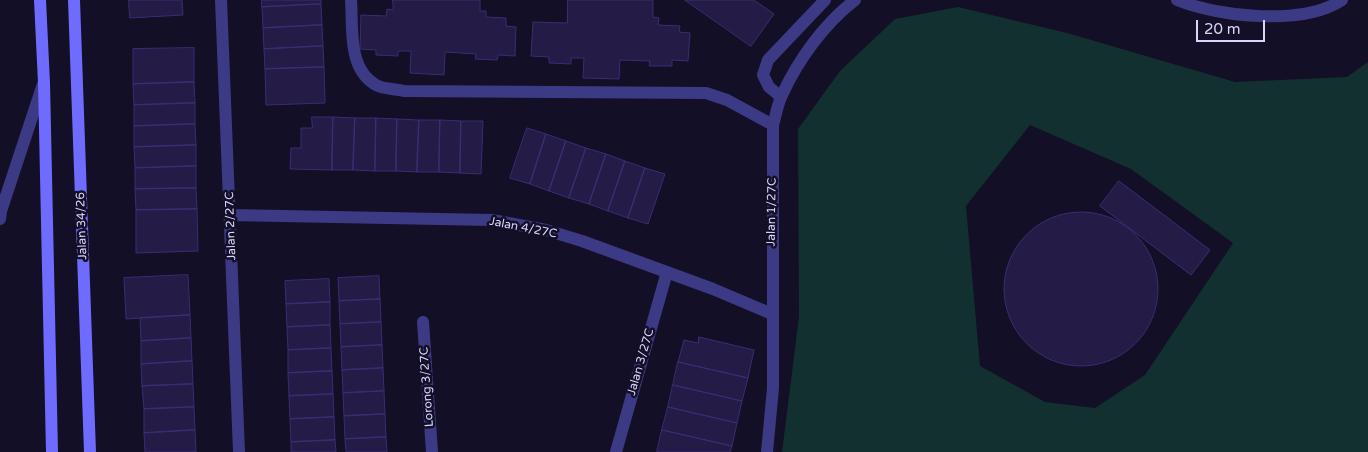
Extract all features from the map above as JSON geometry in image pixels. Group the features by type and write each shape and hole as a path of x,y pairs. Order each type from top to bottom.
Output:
{"main road":[{"path":"40,0 44,83 52,452"},
{"name":"Jalan 34/26","path":"74,0 90,452"}],"street":[{"name":"Jalan 2/27C","path":"221,0 239,452"},
{"path":"351,0 354,52 359,66 368,78 378,86 404,91 706,93 727,100 773,125"},
{"path":"781,96 769,87 763,75 768,60 825,0"},
{"name":"Jalan 1/27C","path":"767,452 773,388 773,125 781,96 806,54 823,32 855,0"},
{"path":"1178,0 1192,6 1228,14 1271,16 1308,13 1337,4 1342,0"},
{"path":"0,219 1,211 44,83"},
{"name":"Jalan 4/27C","path":"230,214 492,220 546,230 582,241 713,289 772,314"},
{"name":"Jalan 3/27C","path":"616,452 667,272"},
{"name":"Lorong 3/27C","path":"423,322 432,452"}],"green space":[{"path":"958,7 1067,33 1235,82 1347,77 1368,62 1368,452 782,452 799,317 798,129 840,71 895,19","holes":["1030,125 1131,169 1233,243 1145,375 1095,408 1045,402 980,366 966,206"]}],"building":[{"path":"129,0 182,0 183,15 130,18"},
{"path":"262,0 321,0 321,4 262,7"},
{"path":"393,0 480,0 480,11 486,11 486,17 506,18 506,26 516,27 515,56 498,55 497,60 475,59 476,54 445,52 444,75 410,73 411,51 398,51 398,56 376,55 376,50 360,49 361,15 386,16 387,9 393,10"},
{"path":"568,0 653,0 653,17 659,18 658,25 680,26 679,32 690,33 688,61 672,60 672,66 649,66 650,61 620,60 619,79 583,78 584,58 571,58 571,64 549,63 549,57 531,56 533,22 567,23"},
{"path":"685,0 754,0 774,14 751,46"},
{"path":"321,4 322,25 263,28 262,7"},
{"path":"322,25 323,46 264,49 263,28"},
{"path":"323,46 324,67 265,69 264,49"},
{"path":"194,48 194,82 133,84 133,49"},
{"path":"324,67 325,103 266,105 265,69"},
{"path":"194,82 195,103 134,105 133,84"},
{"path":"195,103 195,124 134,126 134,105"},
{"path":"312,117 333,117 332,170 290,169 291,148 301,148 301,128 312,128"},
{"path":"333,117 355,118 353,170 332,170"},
{"path":"355,118 376,118 375,171 353,170"},
{"path":"376,118 397,119 396,171 375,171"},
{"path":"397,119 419,120 417,172 396,171"},
{"path":"419,120 440,120 439,172 417,172"},
{"path":"440,120 461,121 460,173 439,172"},
{"path":"461,121 483,121 481,174 460,173"},
{"path":"195,124 196,145 134,147 134,126"},
{"path":"527,128 546,134 530,184 510,178"},
{"path":"546,134 566,141 549,191 530,184"},
{"path":"566,141 586,148 569,198 549,191"},
{"path":"196,145 196,166 135,168 134,147"},
{"path":"586,148 606,154 589,204 569,198"},
{"path":"606,154 625,161 608,211 589,204"},
{"path":"625,161 645,168 628,218 608,211"},
{"path":"196,166 196,188 135,189 135,168"},
{"path":"645,168 665,174 648,224 628,218"},
{"path":"1119,181 1210,250 1191,275 1100,206"},
{"path":"196,188 197,209 136,210 135,189"},
{"path":"197,209 198,251 136,253 136,210"},
{"path":"1081,212 1110,218 1124,225 1135,235 1145,246 1152,260 1158,289 1152,318 1145,332 1135,343 1124,353 1110,360 1081,366 1052,360 1038,353 1027,343 1017,332 1010,318 1004,289 1010,260 1017,246 1027,235 1038,225 1052,218"},
{"path":"188,275 190,315 126,319 124,278"},
{"path":"379,276 380,299 339,301 338,278"},
{"path":"329,279 330,302 286,304 285,281"},
{"path":"380,299 381,322 340,324 339,301"},
{"path":"330,302 330,325 287,327 286,304"},
{"path":"190,315 191,338 141,341 140,318"},
{"path":"381,322 382,345 341,347 340,324"},
{"path":"330,325 331,348 288,350 287,327"},
{"path":"699,337 754,350 748,378 678,362 684,340 698,343"},
{"path":"191,338 192,361 141,364 141,341"},
{"path":"382,345 383,368 342,370 341,347"},
{"path":"331,348 332,371 288,373 288,350"},
{"path":"192,361 193,384 142,386 141,364"},
{"path":"678,362 748,378 742,401 673,385"},
{"path":"383,368 384,391 343,393 342,370"},
{"path":"332,371 333,394 289,396 288,373"},
{"path":"193,384 194,407 144,409 142,386"},
{"path":"673,385 742,401 737,423 668,407"},
{"path":"384,391 385,414 344,416 343,393"},
{"path":"333,394 334,417 290,419 289,396"},
{"path":"194,407 195,430 144,433 144,409"},
{"path":"668,407 737,423 732,446 662,430"},
{"path":"385,414 386,437 345,439 344,416"},
{"path":"334,417 335,440 291,442 290,419"},
{"path":"195,430 196,452 145,452 144,433"},
{"path":"662,430 732,446 730,452 657,452"},
{"path":"386,437 387,452 346,452 345,439"},
{"path":"335,440 336,452 291,452 291,442"}]}
